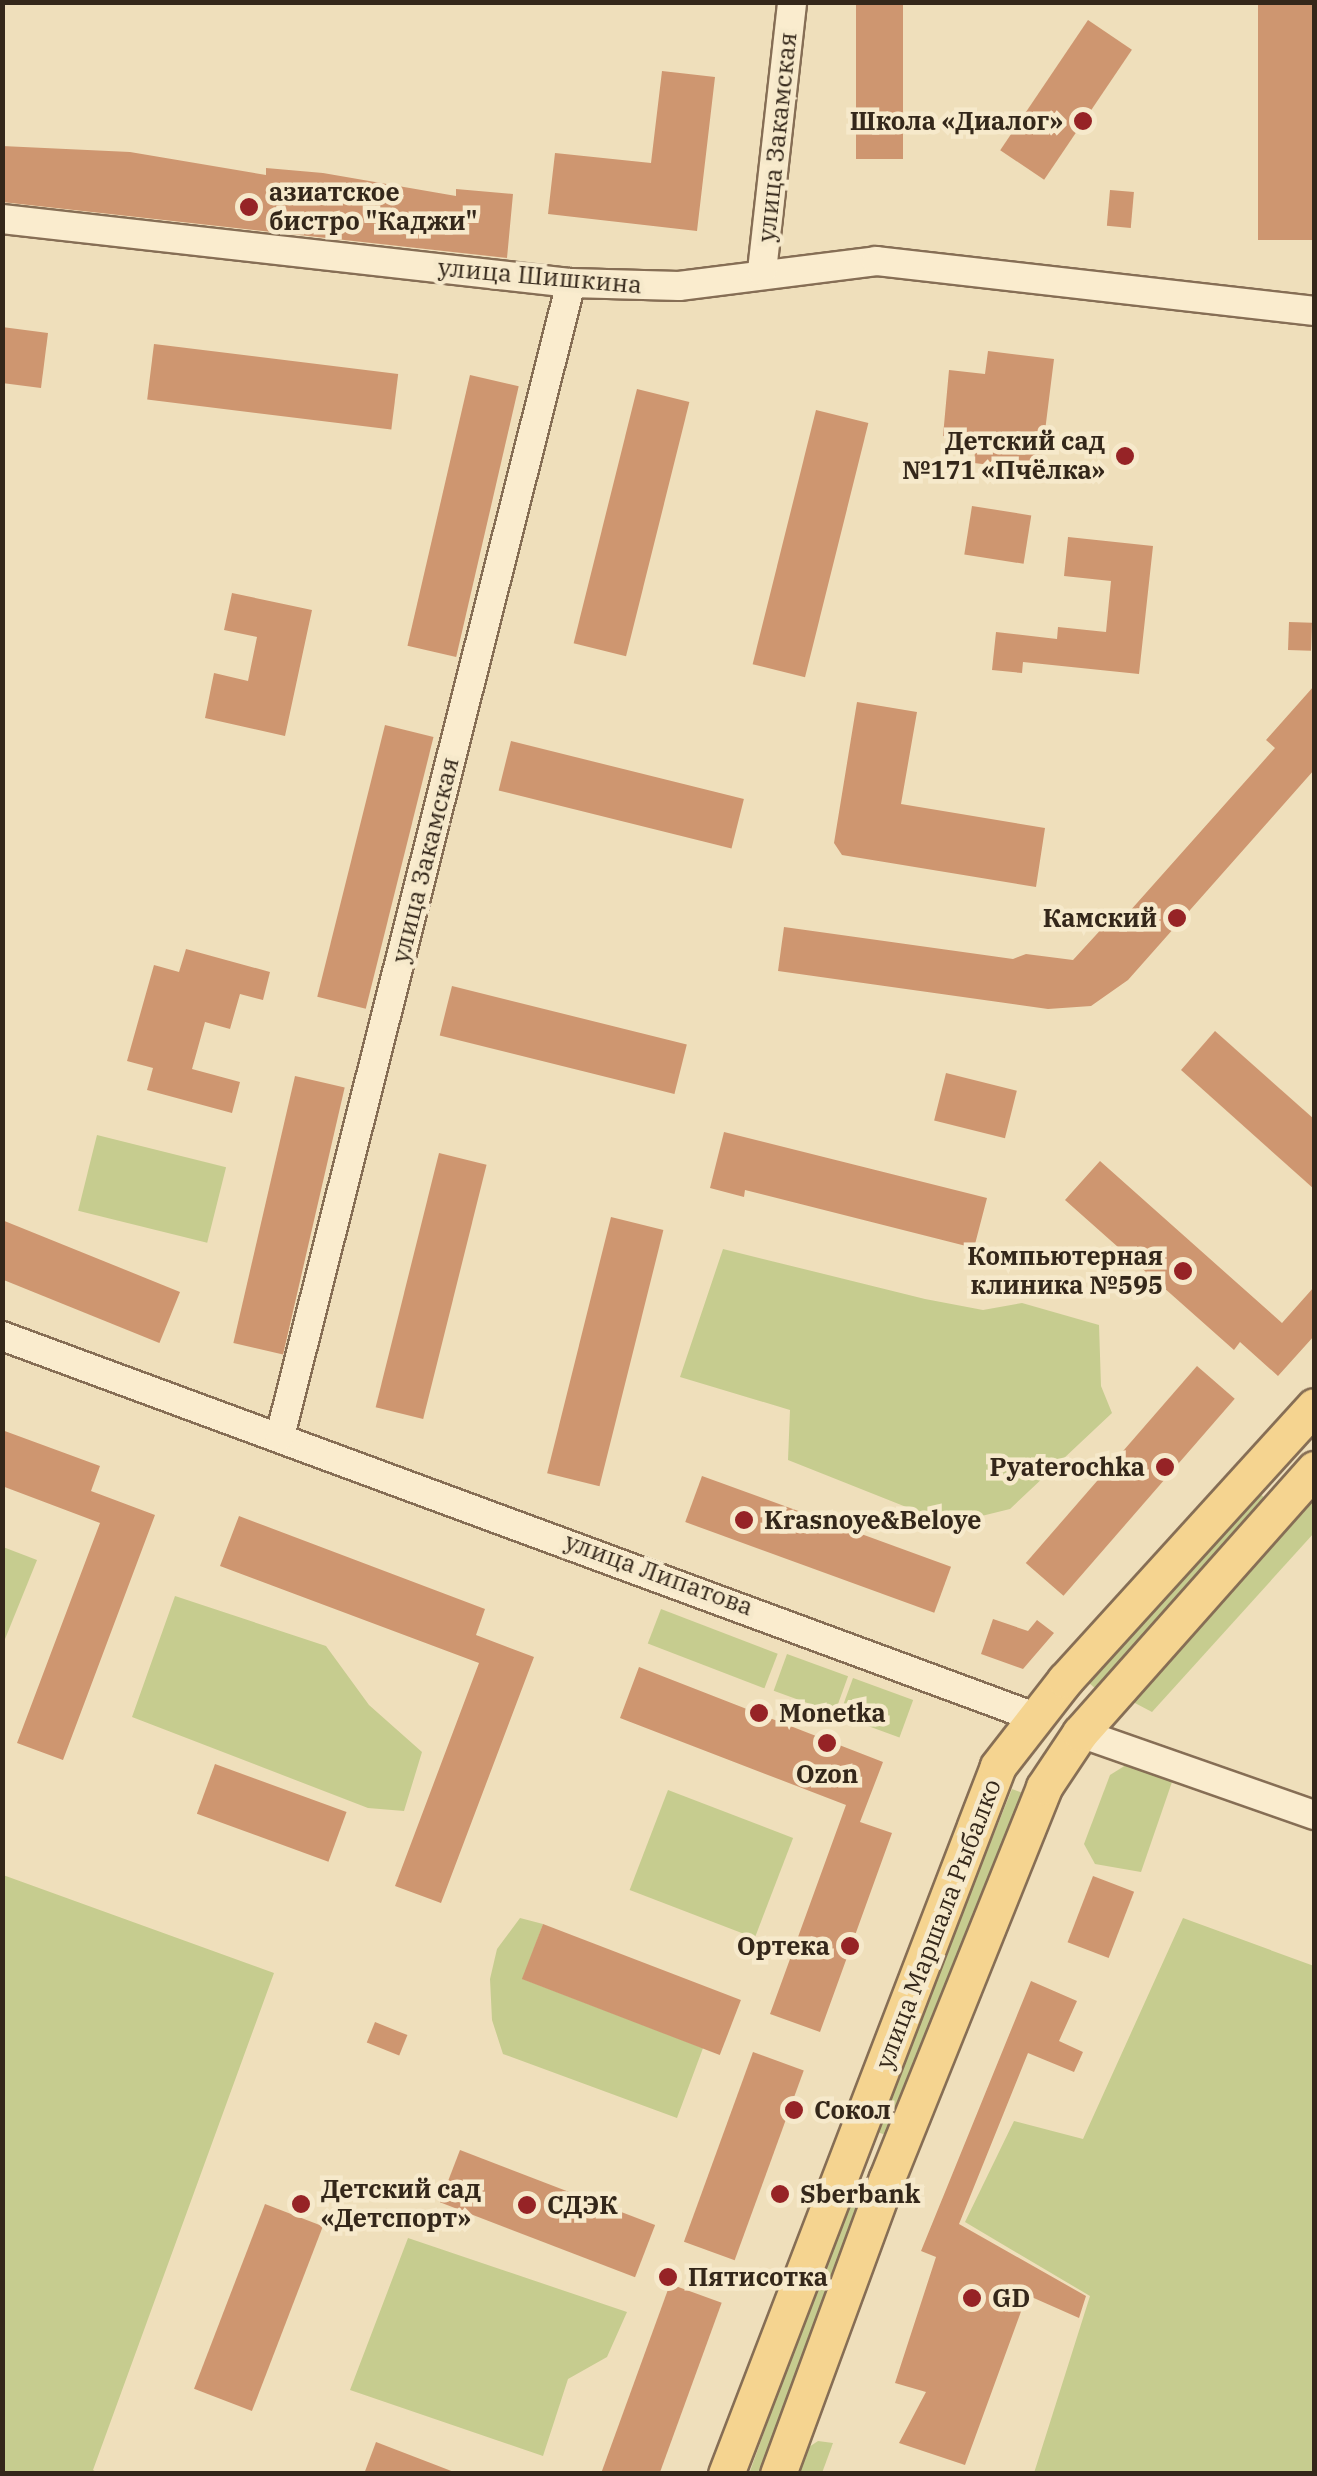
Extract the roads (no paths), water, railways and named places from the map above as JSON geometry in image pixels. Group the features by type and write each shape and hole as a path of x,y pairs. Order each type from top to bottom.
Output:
{"main road":[{"name":"улица Маршала Рыбалко","path":"726,2474 998,1766 1035,1717 1314,1406"},
{"path":"1270,1455 1278,1480 1309,1475"},
{"name":"улица Маршала Рыбалко","path":"778,2474 886,2178 1044,1787 1080,1733 1309,1475"},
{"name":"улица Липатова","path":"1035,1717 1080,1733"},
{"path":"846,2166 858,2151 874,2146 887,2158 886,2178"}],"street":[{"name":"улица Закамская","path":"762,271 792,2"},
{"name":"улица Шишкина","path":"2,219 571,283 679,286 762,271 876,261 1314,310"},
{"name":"улица Закамская","path":"280,1436 571,283"},
{"name":"улица Липатова","path":"2,1336 1035,1717"},
{"name":"улица Липатова","path":"1080,1733 1314,1815"}],"place":[{"name":"Школа «Диалог»","path":"1083,121"},
{"name":"азиатское бистро \"Каджи\"","path":"249,207"},
{"name":"Детский сад №171 «Пчёлка»","path":"1125,456"},
{"name":"Камский","path":"1177,918"},
{"name":"Компьютерная клиника №595","path":"1183,1271"},
{"name":"Pyaterochka","path":"1165,1467"},
{"name":"Krasnoye&Beloye","path":"744,1520"},
{"name":"Monetka","path":"759,1713"},
{"name":"Ozon","path":"827,1743"},
{"name":"Ортека","path":"850,1946"},
{"name":"Сокол","path":"794,2110"},
{"name":"Sberbank","path":"780,2194"},
{"name":"Детский сад «Детспорт»","path":"301,2204"},
{"name":"СДЭК","path":"527,2205"},
{"name":"Пятисотка","path":"668,2277"},
{"name":"GD","path":"972,2298"}]}
